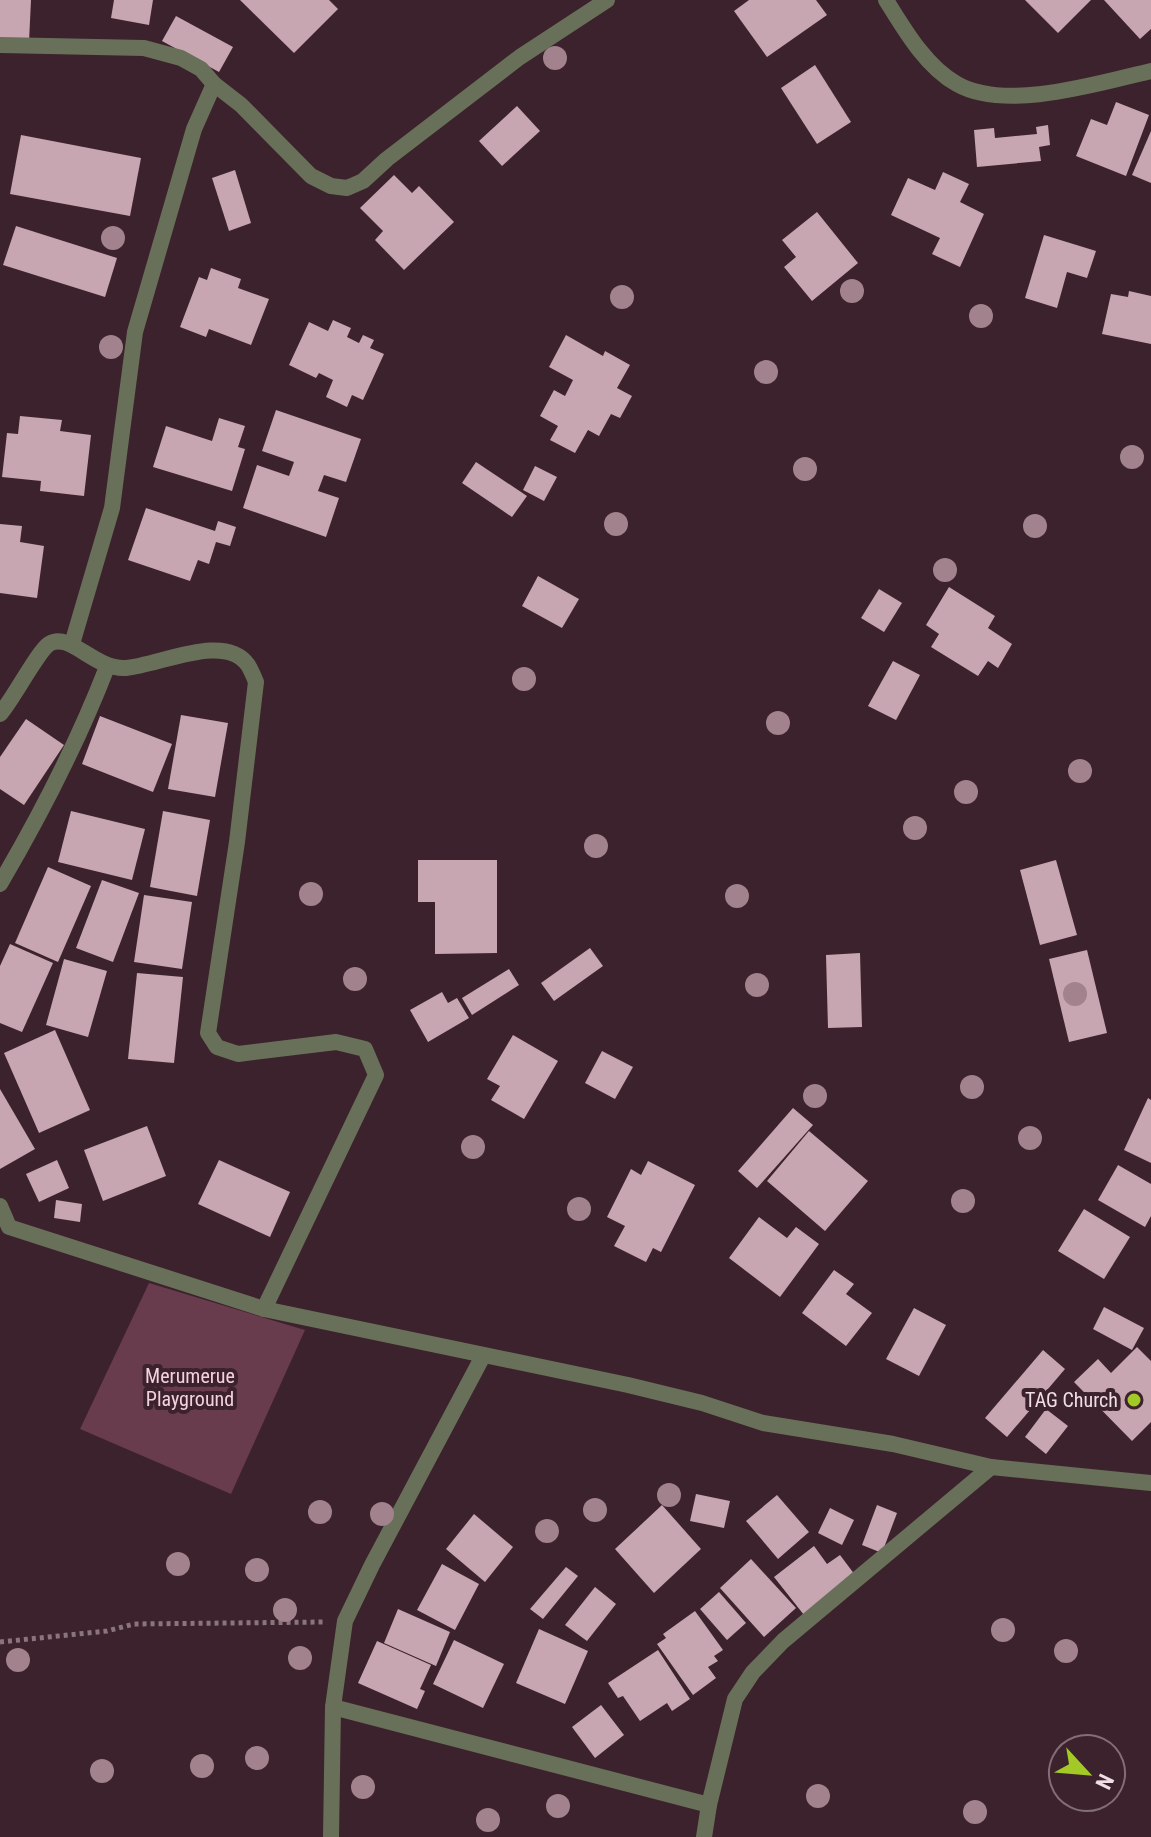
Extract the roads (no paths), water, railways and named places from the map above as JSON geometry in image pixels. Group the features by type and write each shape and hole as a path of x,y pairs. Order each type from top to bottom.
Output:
{"street":[{"path":"0,45 144,48 181,58 201,69 214,84 241,105 311,176 331,186 347,188 363,181 520,57 607,0"},
{"path":"886,0 919,51 957,85 993,95 1049,94 1151,71"},
{"path":"72,644 112,508 135,332 194,129 214,84"},
{"path":"0,714 47,645 61,640 107,667 127,668 219,649 235,654 248,664 256,682 237,842 208,1033 217,1047 238,1054 336,1042 365,1049 376,1075 264,1309"},
{"path":"0,884 85,724 107,667"},
{"path":"0,1206 9,1227 264,1309 672,1395 763,1423 893,1444 991,1467 1151,1483"},
{"path":"331,1837 333,1707 345,1621 483,1356"},
{"path":"704,1837 735,1699 753,1672 783,1641 991,1467"},
{"path":"333,1707 709,1805"}],"place":[{"name":"TAG Church","path":"1134,1400"}],"park label":[{"name":"Merumerue Playground","path":"190,1388"}]}
